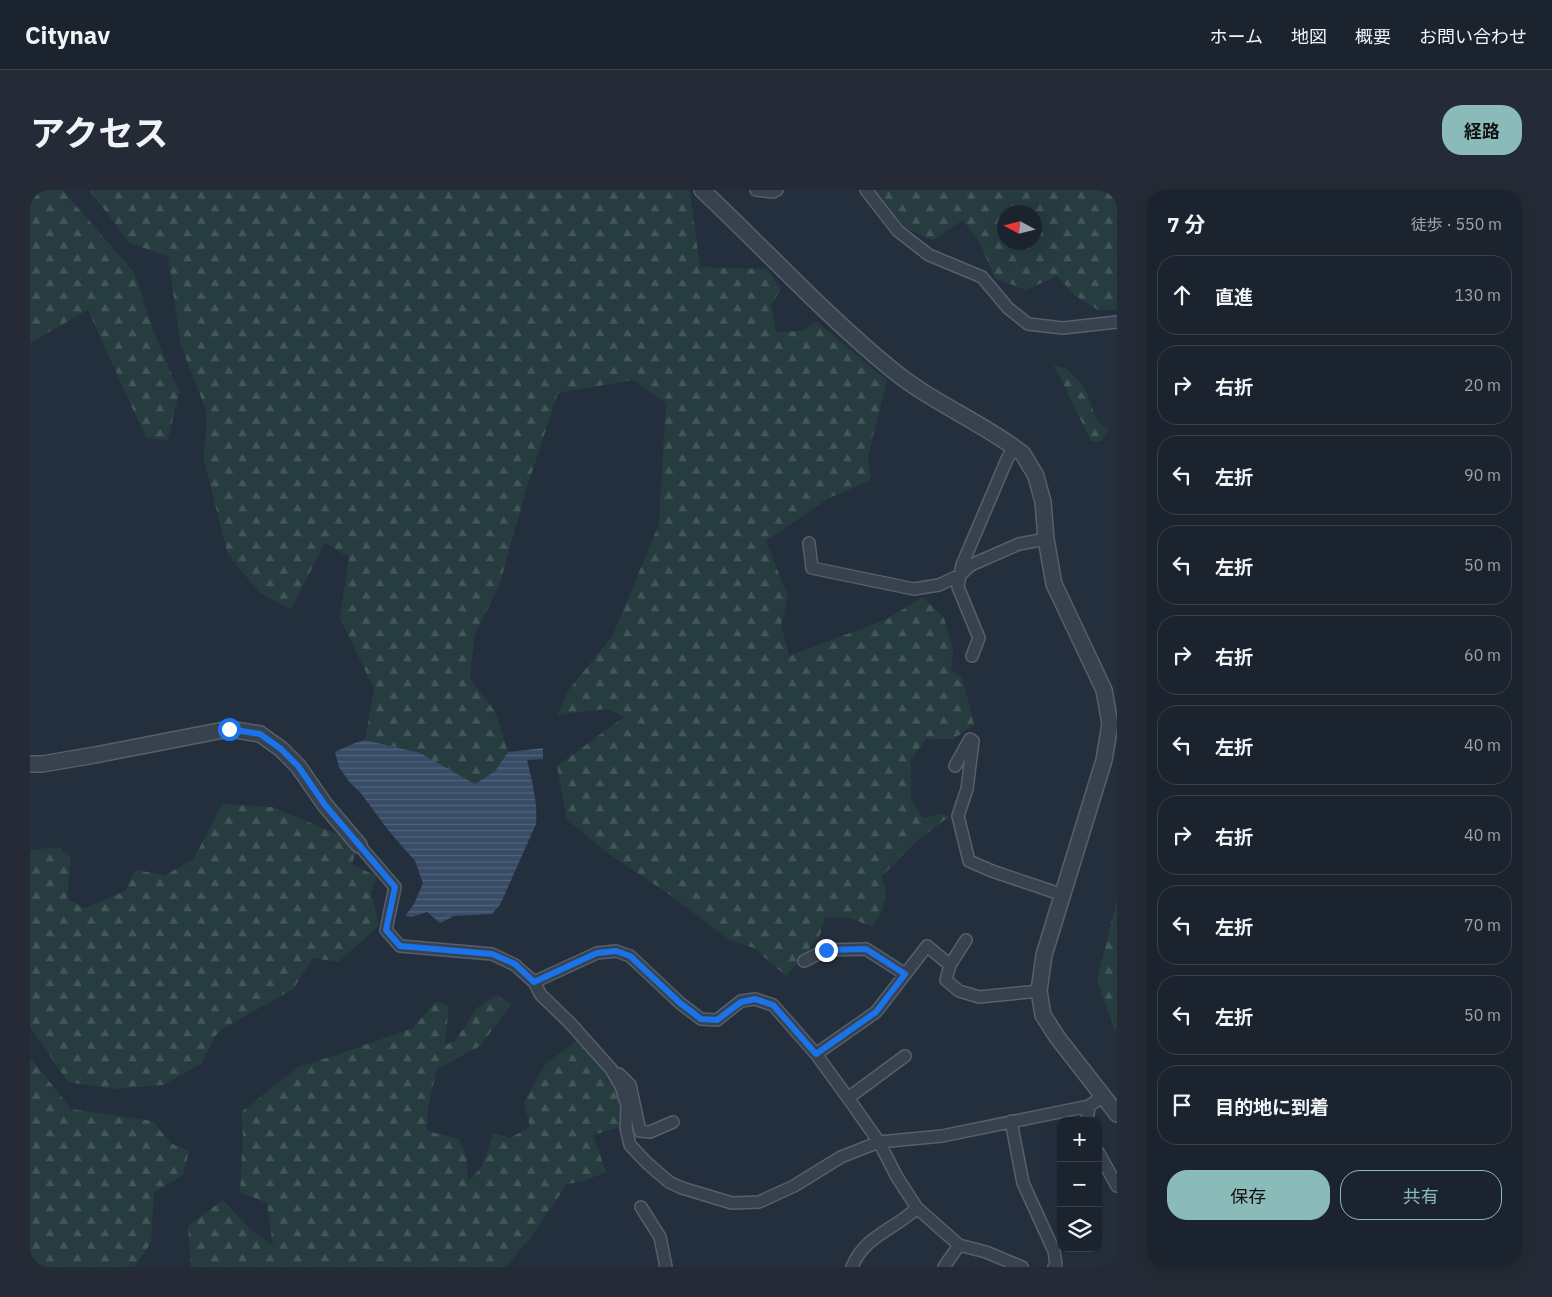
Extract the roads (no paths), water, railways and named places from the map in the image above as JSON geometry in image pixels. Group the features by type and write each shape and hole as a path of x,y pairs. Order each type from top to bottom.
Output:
{"street":[{"path":"756,190 773,192 777,190"},
{"path":"866,190 898,230 929,255 982,277 1008,308 1028,324 1063,328 1117,322"},
{"path":"708,192 847,331 891,370 1015,448 1023,454 1036,476 1043,502 1046,539 1054,584 1104,690 1110,724 1104,760 1044,955 1038,991 1044,1015 1056,1037 1117,1114"},
{"path":"972,656 979,638 958,587 962,565 1008,457 1015,448"},
{"path":"809,543 812,568 914,589 939,585 960,575 971,565 1019,544 1046,539"},
{"path":"30,764 68,760 229,729 260,734 281,749 298,766 325,805 395,887 386,930 400,946 492,954 515,964 534,982 541,995 570,1023 611,1069 622,1086 627,1106 626,1128 630,1144 647,1163 669,1182 682,1188 732,1203 759,1202 794,1186 841,1158 879,1142 942,1136 1089,1106 1103,1096"},
{"path":"955,766 970,739 973,741 967,789 958,816 969,861 992,871 1063,894"},
{"path":"966,940 950,965 946,980 959,990 979,997 1038,991"},
{"path":"816,1054 876,1012 927,946 950,965"},
{"path":"804,961 826,950 866,949 905,974"},
{"path":"534,982 597,953 616,951 630,956 680,1003 701,1019 717,1020 741,1002 755,999 773,1005 816,1054 848,1098 879,1142 917,1208 959,1244 986,1252 1022,1267"},
{"path":"848,1098 905,1056"},
{"path":"611,1069 630,1085 640,1131 650,1132 673,1122"},
{"path":"1088,1117 1089,1106"},
{"path":"1011,1121 1024,1183 1054,1251 1056,1264 1054,1267"},
{"path":"1102,1159 1117,1186"},
{"path":"641,1207 660,1237 666,1267"},
{"path":"852,1267 856,1255 866,1244 905,1220 917,1208"},
{"path":"944,1267 959,1244"}],"water":[{"path":"365,740 420,753 475,784 495,771 508,752 543,748 543,759 527,760 533,784 536,824 500,905 492,914 454,916 440,923 427,912 412,917 405,916 414,904 423,883 415,861 388,830 360,792 350,783 339,767 335,752"}]}
